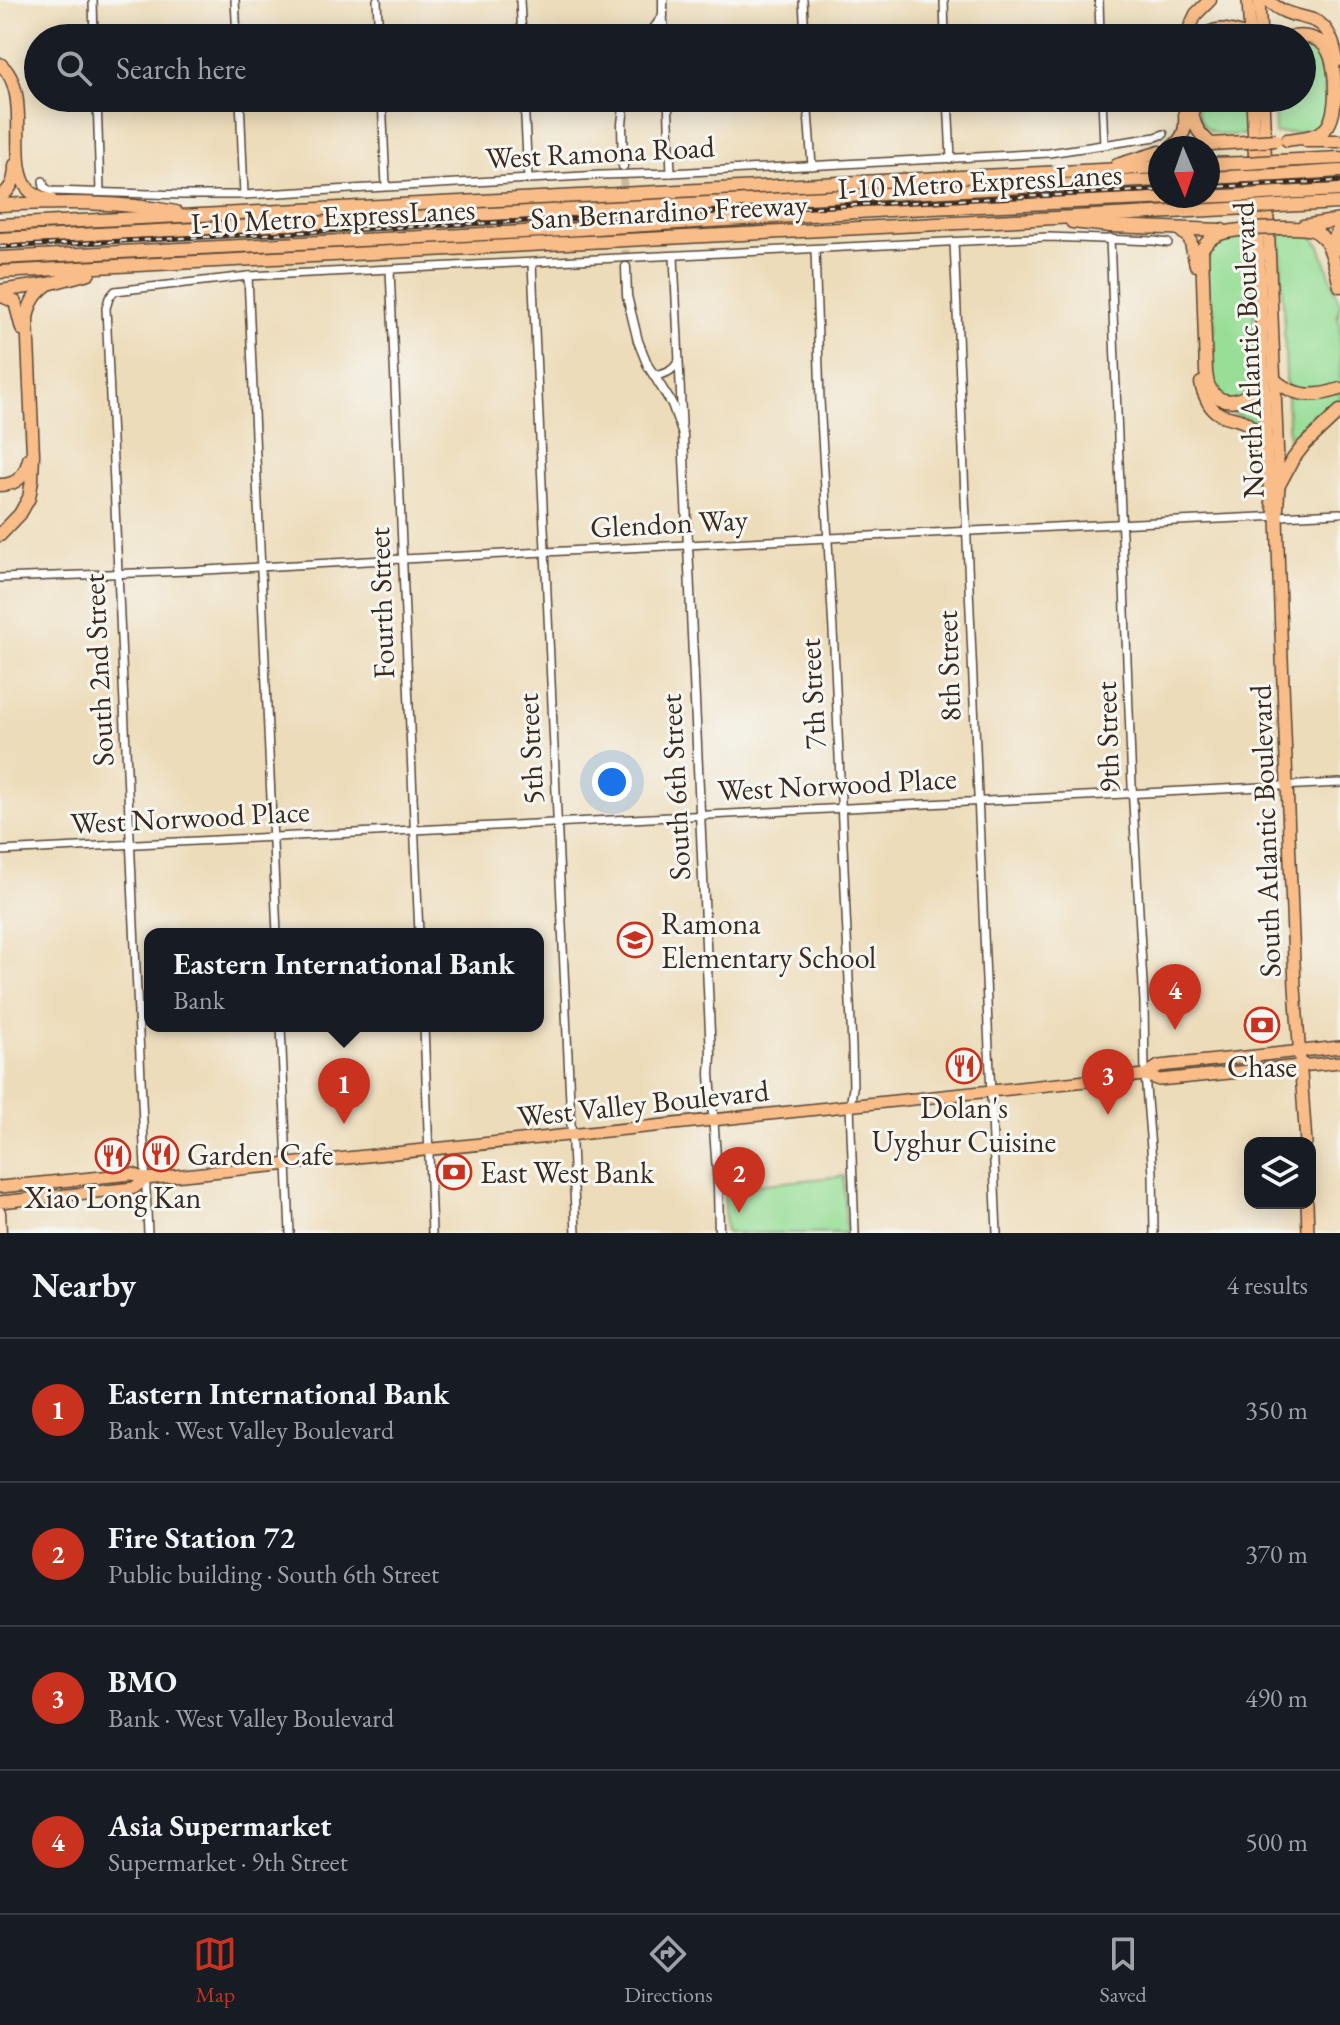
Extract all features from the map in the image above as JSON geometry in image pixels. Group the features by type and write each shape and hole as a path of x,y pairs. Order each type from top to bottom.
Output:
{"highway":[{"path":"1191,24 1196,14 1210,0"},
{"path":"1267,0 1282,12 1318,21 1326,28 1337,58 1340,108"},
{"path":"1282,140 1317,135 1327,129 1333,120 1336,105 1329,51 1316,40"},
{"path":"0,64 13,79 20,169 24,182 30,192 62,203"},
{"path":"0,82 6,86 11,97 15,174 11,187 0,197"},
{"path":"1183,136 1184,112"},
{"path":"1192,112 1195,127 1203,136"},
{"path":"1220,143 1340,141"},
{"path":"1103,169 1148,156"},
{"path":"1220,177 1247,176 1340,158"},
{"path":"1220,164 1340,171"},
{"name":"San Bernardino Freeway","path":"0,225 1148,167"},
{"name":"I-10 Metro ExpressLanes","path":"0,239 1148,181"},
{"name":"I-10 Metro ExpressLanes","path":"0,258 563,230 906,209 1279,200 1340,190"},
{"path":"1279,200 1340,203"},
{"name":"San Bernardino Freeway","path":"0,272 1036,218 1249,201"},
{"path":"0,205 62,203 152,207 194,215"},
{"path":"1036,218 1180,230 1286,228 1340,220"},
{"path":"1340,227 1334,239 1334,251 1340,271"},
{"path":"1286,228 1313,230 1322,237 1329,247 1340,286"},
{"path":"1180,230 1190,239 1196,261 1197,343 1202,389 1211,408 1221,416 1242,421 1253,429 1274,481 1340,411"},
{"path":"1246,230 1217,234 1206,241 1202,249 1206,372 1208,387 1215,396 1224,400 1240,400 1246,396 1254,386 1261,349"},
{"path":"0,293 48,284 111,266"},
{"path":"0,535 20,514 29,498 33,454 27,318 36,293 48,284"},
{"path":"0,293 15,302 20,320 29,458 26,472 18,481 0,485"},
{"path":"1276,381 1298,394 1328,393 1340,389"}],"main road":[{"path":"1247,24 1248,0"},
{"path":"1259,0 1260,24"},
{"name":"North Atlantic Boulevard","path":"1253,112 1261,349 1274,481"},
{"name":"North Atlantic Boulevard","path":"1264,112 1276,381 1271,501 1277,517"},
{"name":"South Atlantic Boulevard","path":"1277,517 1299,1052 1306,1137"},
{"name":"West Valley Boulevard","path":"1145,1075 1159,1066 1340,1047"},
{"name":"West Valley Boulevard","path":"6,1187 133,1174 145,1179 1145,1075 1159,1080 1340,1062"},
{"name":"West Valley Boulevard","path":"6,1201 134,1188 145,1179"},
{"path":"1307,1209 1308,1233"},
{"path":"0,1212 1,1233"}],"street":[{"path":"93,0 94,24"},
{"path":"235,0 236,24"},
{"path":"377,0 378,24"},
{"path":"520,0 521,24"},
{"path":"663,0 664,24"},
{"path":"803,0 804,24"},
{"path":"944,0 945,24"},
{"path":"1099,0 1100,24"},
{"path":"657,24 663,16"},
{"path":"97,112 100,192"},
{"path":"241,112 244,195"},
{"path":"383,112 386,186"},
{"path":"525,112 528,179"},
{"path":"623,112 623,166"},
{"path":"669,112 671,173"},
{"path":"808,112 812,166"},
{"path":"949,112 951,159"},
{"path":"1103,112 1104,145"},
{"name":"West Ramona Road","path":"43,181 44,187 51,191 244,195 1049,153 1164,134"},
{"path":"277,928 248,276 1049,237 1168,243"},
{"name":"9th Street","path":"1110,238 1154,1233"},
{"name":"8th Street","path":"954,242 997,1233"},
{"name":"7th Street","path":"815,249 853,1088 850,1106 855,1233"},
{"name":"South 6th Street","path":"674,257 719,1233"},
{"name":"5th Street","path":"532,263 576,1233"},
{"name":"South 6th Street","path":"626,267 627,296 638,341 648,366 672,404 683,435"},
{"name":"Fourth Street","path":"390,270 419,928"},
{"name":"South 2nd Street","path":"148,1233 106,308 115,291 248,276"},
{"path":"648,366 656,375 663,375 678,362"},
{"name":"Glendon Way","path":"0,578 1340,513"},
{"name":"West Norwood Place","path":"0,851 1340,783"},
{"path":"281,1032 290,1233"},
{"path":"424,1032 432,1233"}],"green space":[{"path":"1316,49 1323,56 1327,71 1324,91 1329,103 1327,116 1323,123 1313,129 1275,133 1274,112 1316,112"},
{"path":"1198,112 1246,112 1247,134 1218,134 1204,126"},
{"path":"1303,232 1313,237 1320,246 1340,304 1340,408 1295,450 1289,445 1280,233"},
{"path":"1251,235 1258,420 1254,422 1217,407 1210,398 1210,337 1215,330 1214,309 1205,304 1207,265 1215,247 1234,237"},
{"path":"844,1176 846,1233 726,1233 724,1188"}],"tunnel":[{"path":"623,166 626,267"}],"railway":[{"path":"1220,186 1340,181"},
{"path":"0,247 1148,191"}],"place":[{"name":"Ramona Elementary School","path":"635,940"},
{"name":"Chase","path":"1262,1025"},
{"name":"Asia Supermarket","path":"1175,1030"},
{"name":"Dolan's Uyghur Cuisine","path":"964,1066"},
{"name":"BMO","path":"1108,1115"},
{"name":"Eastern International Bank","path":"344,1124"},
{"name":"Garden Cafe","path":"161,1154"},
{"name":"Xiao Long Kan","path":"113,1156"},
{"name":"East West Bank","path":"454,1172"},
{"name":"Fire Station 72","path":"739,1213"}]}
